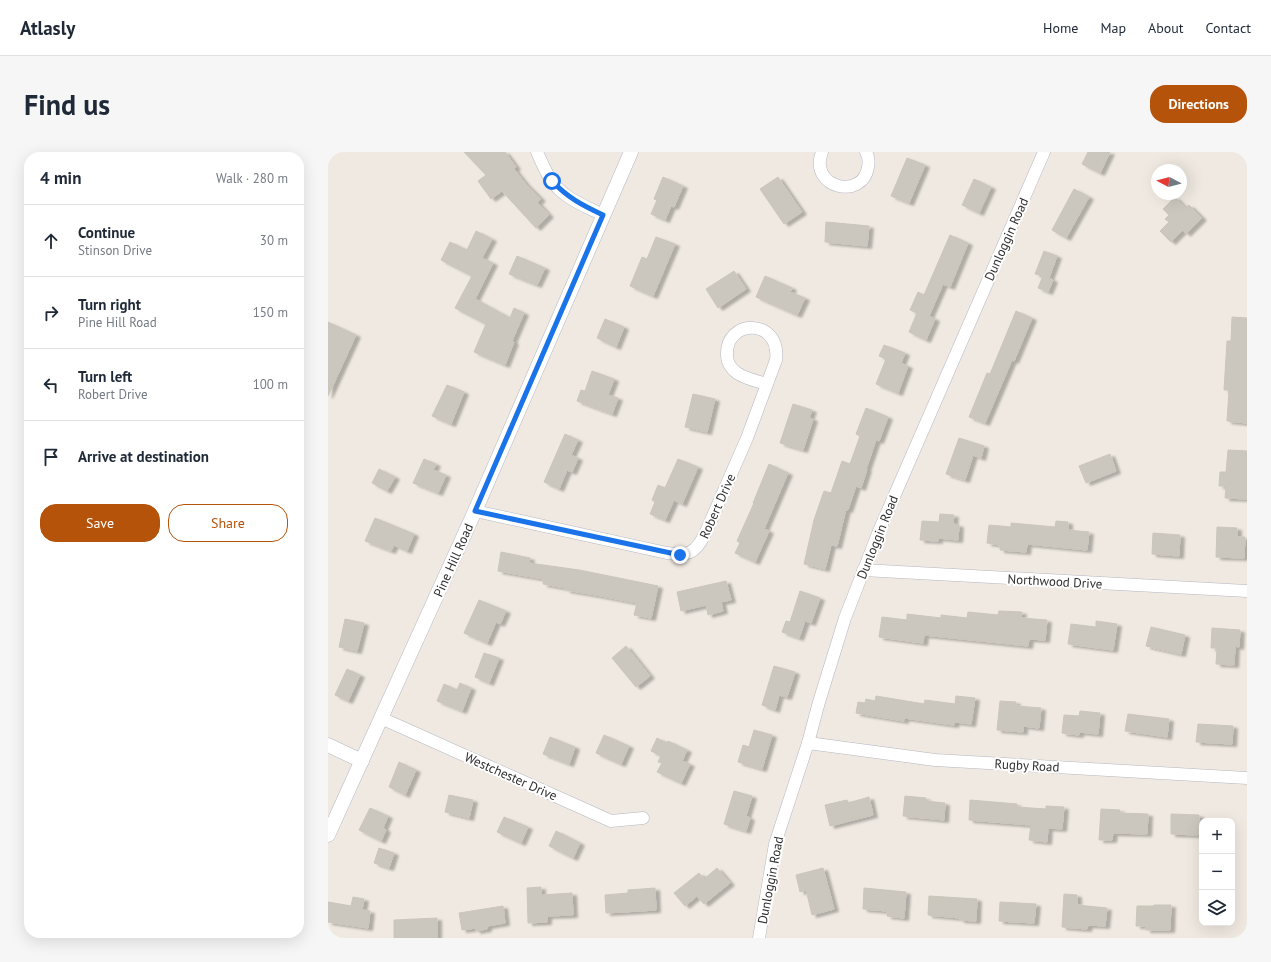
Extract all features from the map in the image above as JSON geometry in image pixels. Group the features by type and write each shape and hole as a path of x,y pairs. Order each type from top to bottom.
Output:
{"street":[{"path":"536,152 552,181 562,192 603,215"},
{"name":"Pine Hill Road","path":"328,835 422,631 631,152"},
{"path":"822,152 820,158 822,175 835,186 843,187 854,185 864,178 868,171 869,163 866,152"},
{"name":"Dunloggin Road","path":"760,938 775,844 808,743 844,618 878,531 1044,152"},
{"name":"Robert Drive","path":"475,511 667,553 680,555 690,552 699,546 705,534 747,438 776,360 777,351 775,343 770,336 764,331 756,328 740,330 729,342 727,358 730,366 743,376 766,384"},
{"name":"Northwood Drive","path":"863,570 1247,591"},
{"name":"Westchester Drive","path":"381,718 611,820 643,818"},
{"name":"Rugby Road","path":"808,743 935,760 1247,778"},
{"path":"328,745 362,761"}],"building":[{"path":"464,152 505,152 516,167 514,169 541,199 537,202 549,215 536,228 502,191 491,199 478,181 486,175"},
{"path":"1088,152 1110,152 1100,173 1082,164"},
{"path":"907,158 925,165 909,203 891,196"},
{"path":"663,177 683,186 674,207 671,206 665,220 651,214 657,200 654,199"},
{"path":"778,177 802,212 784,224 760,189"},
{"path":"974,179 991,187 979,213 962,205"},
{"path":"1074,189 1089,197 1066,238 1052,230"},
{"path":"1172,200 1178,200 1185,208 1189,205 1202,218 1186,234 1183,230 1171,242 1160,231 1169,222 1165,219 1169,215 1163,209"},
{"path":"826,222 869,226 867,246 825,242"},
{"path":"476,231 492,239 482,258 493,263 475,299 510,318 514,308 524,313 512,341 514,342 505,365 474,352 486,324 455,308 472,276 441,260 450,242 467,250"},
{"path":"950,235 968,243 950,287 943,284 929,316 935,319 926,340 909,332 917,313 910,310 918,292 924,295"},
{"path":"656,237 675,244 653,296 630,286 642,257 647,259"},
{"path":"1044,251 1057,256 1049,278 1053,280 1048,292 1038,288 1043,276 1035,274"},
{"path":"517,256 545,268 537,285 509,274"},
{"path":"734,271 746,289 718,308 706,289"},
{"path":"765,276 792,288 790,292 805,298 797,315 756,297"},
{"path":"1016,311 1032,318 985,423 969,417 987,373 990,374"},
{"path":"1232,317 1247,318 1247,423 1227,421 1229,390 1224,390 1227,341 1231,341"},
{"path":"605,319 624,327 616,347 597,338"},
{"path":"328,322 356,335 328,396"},
{"path":"884,345 905,353 901,363 908,366 898,393 876,384 886,359 879,356"},
{"path":"592,371 614,379 608,395 618,398 612,414 577,401 581,390 585,391"},
{"path":"447,385 464,392 451,424 432,416"},
{"path":"693,394 715,399 707,432 685,427"},
{"path":"793,404 812,410 809,418 813,419 803,450 780,443"},
{"path":"866,408 888,417 879,441 876,440 861,488 856,486 848,510 846,509 837,546 831,545 825,569 804,564 814,520 824,491 831,493 842,461 850,464 860,436 856,434"},
{"path":"565,434 578,440 571,455 578,458 572,472 567,470 559,489 544,482"},
{"path":"959,438 984,446 981,458 973,455 965,480 946,474"},
{"path":"1228,450 1247,451 1247,499 1225,498 1226,486 1219,486 1220,472 1226,472"},
{"path":"1110,454 1116,471 1086,483 1079,466"},
{"path":"424,459 436,464 433,470 446,475 438,493 413,483"},
{"path":"678,459 698,467 682,504 674,500 665,520 650,514 655,502 652,500 658,485 665,488"},
{"path":"769,464 788,473 764,529 769,531 755,562 735,553 740,543 737,541"},
{"path":"379,469 395,477 387,491 372,483"},
{"path":"940,514 954,515 953,524 959,525 958,540 938,538 938,541 920,540 922,521 939,522"},
{"path":"375,518 414,534 407,551 394,545 391,551 365,541"},
{"path":"1056,521 1068,522 1068,530 1089,532 1087,550 1027,544 1026,552 1000,550 1000,545 987,543 989,525 1011,527 1011,523 1055,527"},
{"path":"1217,527 1237,528 1237,537 1245,537 1244,558 1216,557"},
{"path":"1153,533 1180,535 1179,556 1152,554"},
{"path":"501,552 530,558 529,563 579,570 658,586 651,618 634,615 637,603 566,590 566,588 543,584 544,579 498,571"},
{"path":"726,581 731,600 721,602 723,611 708,615 706,605 681,611 677,592"},
{"path":"800,591 820,598 811,623 805,621 799,638 782,632 786,621 790,622"},
{"path":"479,600 506,611 500,624 496,622 487,643 464,633"},
{"path":"999,611 1022,612 1021,618 1047,620 1045,640 1029,639 1028,646 924,635 923,643 879,637 882,617 907,620 907,614 941,618 941,615 967,618 968,612 998,615"},
{"path":"345,619 364,623 357,651 339,647"},
{"path":"1096,621 1117,624 1113,650 1068,644 1071,624 1096,627"},
{"path":"1151,627 1185,635 1181,654 1146,646"},
{"path":"1212,628 1240,630 1239,647 1235,646 1234,665 1216,664 1217,648 1211,648"},
{"path":"626,646 650,676 636,687 612,658"},
{"path":"484,653 499,658 489,683 475,677"},
{"path":"774,666 795,672 787,697 779,695 775,710 762,705"},
{"path":"347,669 360,675 348,701 335,695"},
{"path":"460,683 471,688 462,711 437,701 444,684 457,690"},
{"path":"876,696 924,704 925,700 955,704 956,696 975,698 971,724 955,722 954,725 904,718 904,721 856,713 858,702 865,703 866,699 875,701"},
{"path":"1000,701 1016,702 1016,706 1041,708 1039,728 1023,726 1023,732 997,730"},
{"path":"1080,711 1100,713 1098,734 1079,732 1079,735 1062,733 1064,715 1079,716"},
{"path":"1128,714 1169,719 1167,737 1125,731"},
{"path":"1198,724 1233,726 1232,744 1196,742"},
{"path":"754,730 772,735 762,769 738,762 743,745 749,747"},
{"path":"604,735 629,746 621,764 596,753"},
{"path":"550,737 575,747 569,764 543,754"},
{"path":"657,738 667,743 668,741 687,750 682,761 690,764 681,783 657,772 662,763 658,762 661,756 651,751"},
{"path":"399,762 416,770 405,795 389,787"},
{"path":"734,791 752,796 746,816 750,818 746,831 724,824"},
{"path":"449,795 473,800 469,818 445,812"},
{"path":"905,796 926,798 925,801 945,803 944,820 903,816"},
{"path":"869,797 873,815 830,826 825,805 847,800 848,803"},
{"path":"970,800 1017,804 1016,807 1046,809 1046,806 1064,807 1062,829 1048,828 1047,842 1029,840 1031,825 969,820"},
{"path":"370,808 388,816 383,828 386,830 381,841 359,830"},
{"path":"1101,809 1120,810 1119,813 1148,814 1147,834 1113,833 1112,840 1099,840"},
{"path":"1171,814 1199,815 1198,835 1171,834"},
{"path":"504,817 528,827 521,843 497,832"},
{"path":"556,831 580,843 573,858 549,846"},
{"path":"379,848 394,853 389,868 374,863"},
{"path":"717,868 730,883 704,904 697,896 685,906 674,893 699,873 704,879"},
{"path":"823,868 834,909 812,915 806,890 800,892 796,875"},
{"path":"541,887 541,895 572,893 573,915 547,916 547,922 528,923 527,888"},
{"path":"655,888 656,910 606,913 605,895 628,893 628,890"},
{"path":"864,888 906,892 904,918 887,916 887,911 863,909"},
{"path":"1064,894 1077,895 1077,905 1107,908 1105,926 1088,925 1087,929 1062,927"},
{"path":"929,896 977,899 976,921 928,915"},
{"path":"353,897 364,899 362,910 370,911 368,928 328,922 328,902 351,906"},
{"path":"1000,902 1036,904 1034,923 999,921"},
{"path":"1171,905 1170,930 1146,930 1146,926 1136,926 1137,906"},
{"path":"503,906 505,923 487,926 487,929 476,931 476,928 462,930 459,913"},
{"path":"437,918 437,938 394,938 394,920"}],"route":[{"path":"552,181 562,192 603,215 475,511 680,555"}]}
